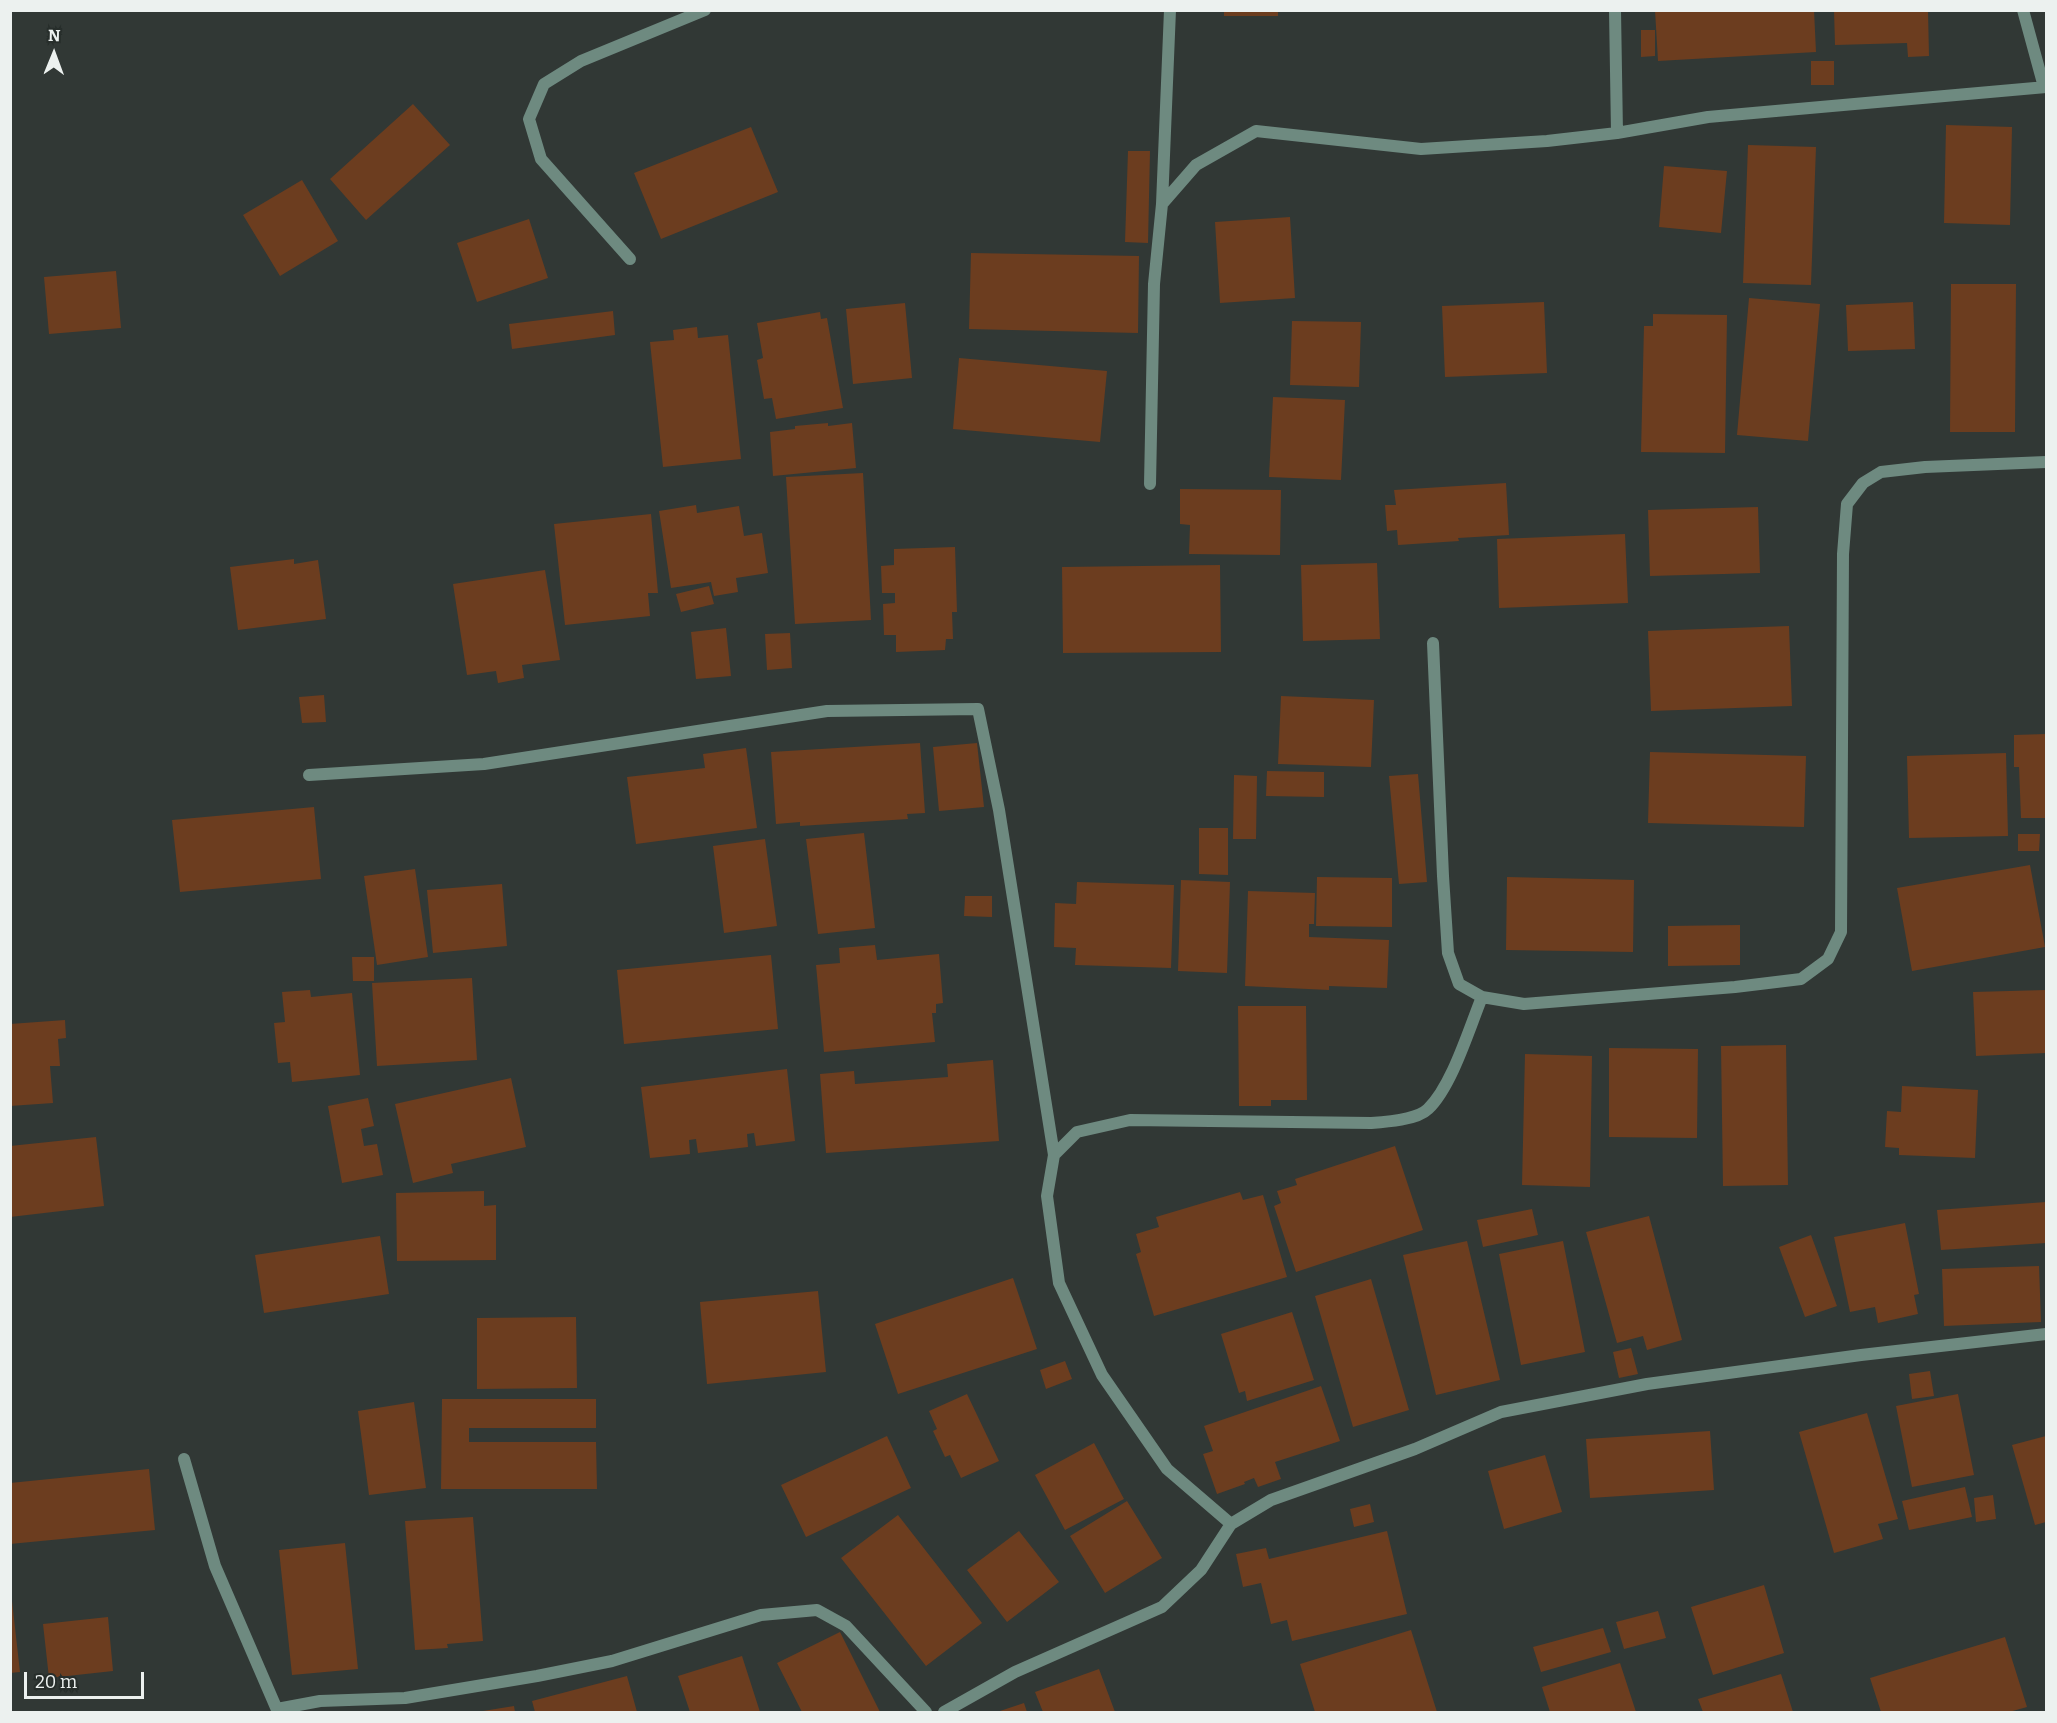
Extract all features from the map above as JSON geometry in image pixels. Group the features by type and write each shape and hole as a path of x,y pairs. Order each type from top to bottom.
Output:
{"street":[{"path":"630,259 541,159 529,119 544,84 581,61 705,10"},
{"path":"1150,483 1154,284 1162,204 1170,10"},
{"path":"1615,10 1617,133"},
{"path":"1162,204 1196,165 1256,131 1421,149 1546,141 1617,133 1708,117 2045,87 2023,10"},
{"path":"1433,643 1443,876 1449,953 1458,984 1482,997 1524,1004 1735,987 1801,979 1828,958 1841,932 1843,555 1847,504 1863,483 1881,472 1925,467 2046,462"},
{"path":"309,775 484,764 827,711 978,709 999,810 1054,1155 1047,1196 1059,1282 1102,1375 1167,1469 1230,1524"},
{"path":"1054,1155 1077,1132 1130,1120 1397,1122 1427,1110 1447,1083 1482,997"},
{"path":"944,1713 1015,1672 1162,1607 1201,1570 1230,1524 1271,1500 1415,1449 1501,1412 1647,1384 1861,1355 2046,1334"},
{"path":"184,1459 215,1566 278,1711 320,1701 405,1698 537,1676 612,1661 761,1616 817,1610 846,1626 926,1713"}],"building":[{"path":"1224,10 1278,10 1278,16 1224,16"},
{"path":"1655,10 1814,10 1816,52 1658,61"},
{"path":"1834,10 1928,10 1929,56 1908,57 1907,43 1835,45"},
{"path":"1641,30 1655,30 1655,56 1641,57"},
{"path":"1811,61 1834,61 1834,85 1811,85"},
{"path":"413,104 450,145 366,220 330,179"},
{"path":"1946,125 2012,127 2010,225 1944,223"},
{"path":"751,127 778,192 661,239 634,173"},
{"path":"1748,145 1816,147 1811,285 1743,283"},
{"path":"1128,151 1150,151 1148,243 1125,242"},
{"path":"1664,166 1727,171 1721,233 1659,227"},
{"path":"302,180 338,241 280,276 243,215"},
{"path":"1290,217 1295,298 1220,303 1215,222"},
{"path":"529,219 548,278 477,302 457,243"},
{"path":"971,253 1139,256 1138,333 969,329"},
{"path":"116,271 121,328 49,334 44,277"},
{"path":"1951,284 2016,284 2015,432 1950,432"},
{"path":"1749,298 1820,304 1808,441 1737,435"},
{"path":"1544,302 1547,373 1445,377 1442,306"},
{"path":"1913,302 1915,349 1848,351 1846,305"},
{"path":"905,303 912,378 853,384 846,309"},
{"path":"613,311 615,335 512,349 509,324"},
{"path":"820,312 821,319 827,318 843,408 776,419 772,398 764,399 757,360 763,358 757,323"},
{"path":"1653,314 1727,315 1725,453 1641,452 1644,326 1653,326"},
{"path":"1292,321 1361,322 1359,387 1290,385"},
{"path":"697,327 698,338 728,335 741,459 663,467 650,342 674,340 673,330"},
{"path":"959,358 1107,371 1100,442 953,429"},
{"path":"1273,397 1345,400 1341,480 1269,477"},
{"path":"828,423 828,426 852,423 856,468 773,476 770,432 795,429 795,426"},
{"path":"863,473 871,620 795,624 786,477"},
{"path":"1506,483 1509,535 1398,545 1397,530 1387,531 1385,505 1396,505 1394,490"},
{"path":"1180,489 1281,490 1280,555 1189,554 1190,525 1180,524"},
{"path":"696,505 697,513 739,506 744,536 762,533 768,573 736,578 738,592 714,596 711,582 671,588 659,511"},
{"path":"1758,507 1760,573 1650,576 1648,510"},
{"path":"651,514 658,593 648,593 650,616 565,625 554,524"},
{"path":"1625,534 1628,603 1499,608 1497,539"},
{"path":"955,547 957,612 952,612 953,639 946,639 945,650 896,652 896,635 884,635 883,604 895,603 895,593 882,593 881,566 894,565 894,549"},
{"path":"294,559 294,564 318,560 326,619 238,630 230,567"},
{"path":"1377,563 1380,639 1303,641 1301,565"},
{"path":"1220,565 1221,652 1063,653 1062,567"},
{"path":"545,570 560,660 522,665 524,678 498,683 496,671 467,675 453,584"},
{"path":"709,586 714,604 681,612 676,594"},
{"path":"1789,626 1792,706 1651,711 1648,631"},
{"path":"726,628 731,676 696,679 691,632"},
{"path":"790,633 792,668 767,670 765,634"},
{"path":"324,695 326,722 302,723 299,697"},
{"path":"1281,696 1374,700 1371,767 1278,764"},
{"path":"2046,734 2046,818 2021,818 2019,767 2014,767 2014,735"},
{"path":"920,743 925,813 907,814 908,819 800,826 800,822 776,824 771,752"},
{"path":"977,743 984,807 939,811 933,747"},
{"path":"746,748 757,828 636,844 627,777 705,768 703,754"},
{"path":"1650,752 1806,756 1804,827 1648,823"},
{"path":"2006,753 2008,836 1909,838 1907,756"},
{"path":"1267,771 1324,772 1324,797 1266,796"},
{"path":"1418,774 1427,882 1399,884 1389,776"},
{"path":"1234,775 1257,776 1256,839 1233,839"},
{"path":"314,807 321,879 180,892 172,820"},
{"path":"1199,828 1228,828 1228,875 1199,874"},
{"path":"864,833 875,928 818,934 806,839"},
{"path":"2018,834 2040,834 2039,851 2018,851"},
{"path":"765,839 777,926 724,933 713,846"},
{"path":"2030,865 2045,947 1912,971 1897,888"},
{"path":"415,869 428,957 377,965 364,876"},
{"path":"1317,877 1392,878 1392,927 1316,926"},
{"path":"1507,877 1634,880 1633,952 1506,950"},
{"path":"1181,880 1230,882 1227,973 1178,971"},
{"path":"1077,882 1174,885 1171,968 1075,965 1076,948 1054,947 1055,903 1076,904"},
{"path":"502,884 507,946 433,953 427,890"},
{"path":"1248,891 1315,893 1314,924 1309,924 1309,937 1389,940 1387,988 1329,986 1329,990 1245,986"},
{"path":"965,896 992,896 992,917 964,916"},
{"path":"1740,925 1740,965 1668,966 1668,926"},
{"path":"875,945 877,960 939,954 943,1003 936,1004 936,1013 932,1013 935,1042 824,1052 816,965 840,963 839,948"},
{"path":"771,955 778,1029 624,1044 617,970"},
{"path":"352,957 374,957 374,981 353,981"},
{"path":"472,978 477,1060 377,1066 372,983"},
{"path":"310,990 311,997 352,993 360,1075 292,1082 290,1062 278,1063 274,1023 285,1022 282,992"},
{"path":"2046,990 2046,1053 1976,1056 1973,992"},
{"path":"1238,1006 1306,1006 1307,1100 1271,1100 1271,1106 1239,1106"},
{"path":"65,1020 66,1038 58,1039 60,1066 50,1066 53,1103 10,1106 10,1024"},
{"path":"1786,1045 1788,1185 1723,1186 1721,1046"},
{"path":"1609,1048 1698,1049 1697,1138 1609,1137"},
{"path":"1525,1054 1592,1056 1590,1187 1522,1185"},
{"path":"993,1060 999,1141 826,1153 820,1074 854,1071 855,1084 948,1077 947,1064"},
{"path":"787,1069 795,1141 756,1146 754,1133 747,1134 748,1147 698,1153 696,1139 689,1140 690,1154 650,1158 641,1087"},
{"path":"511,1078 526,1147 451,1164 453,1173 413,1183 395,1104"},
{"path":"1902,1086 1978,1090 1975,1158 1899,1155 1899,1148 1885,1147 1887,1111 1901,1112"},
{"path":"368,1098 374,1126 361,1129 364,1146 377,1144 383,1175 342,1183 328,1106"},
{"path":"96,1137 104,1206 10,1217 10,1146"},
{"path":"1395,1146 1423,1230 1296,1272 1274,1206 1281,1203 1277,1191 1297,1185 1295,1179"},
{"path":"484,1191 484,1206 496,1205 496,1260 397,1261 396,1193"},
{"path":"1240,1192 1243,1200 1263,1195 1287,1277 1154,1316 1136,1254 1141,1252 1136,1234 1159,1227 1156,1217"},
{"path":"2046,1202 2046,1243 1941,1250 1937,1210"},
{"path":"1532,1209 1538,1235 1483,1247 1477,1220"},
{"path":"1649,1216 1682,1340 1647,1350 1643,1336 1617,1343 1586,1232"},
{"path":"1905,1223 1919,1294 1914,1295 1918,1314 1878,1323 1875,1307 1850,1312 1834,1237"},
{"path":"1811,1235 1837,1306 1805,1317 1779,1247"},
{"path":"380,1236 389,1294 264,1313 255,1255"},
{"path":"1467,1241 1500,1380 1436,1395 1403,1255"},
{"path":"1563,1241 1585,1352 1521,1365 1499,1254"},
{"path":"2039,1266 2041,1322 1944,1326 1942,1269"},
{"path":"1013,1278 1037,1349 898,1394 875,1324"},
{"path":"1371,1279 1409,1410 1353,1427 1315,1296"},
{"path":"818,1291 826,1372 707,1384 700,1302"},
{"path":"1292,1312 1314,1380 1247,1401 1245,1391 1239,1393 1221,1334"},
{"path":"576,1317 577,1388 477,1389 477,1318"},
{"path":"1631,1348 1638,1374 1619,1378 1613,1352"},
{"path":"1065,1361 1072,1379 1046,1389 1040,1370"},
{"path":"1930,1371 1934,1396 1912,1399 1909,1374"},
{"path":"1321,1386 1340,1441 1275,1462 1281,1479 1258,1487 1254,1478 1244,1482 1245,1484 1217,1494 1203,1454 1213,1451 1204,1426"},
{"path":"967,1394 999,1461 961,1478 950,1455 945,1457 933,1431 937,1429 929,1411"},
{"path":"1958,1394 1974,1475 1912,1487 1896,1406"},
{"path":"442,1399 596,1399 596,1428 469,1428 469,1442 596,1442 597,1489 441,1489"},
{"path":"414,1402 426,1488 369,1495 358,1411"},
{"path":"1867,1413 1898,1519 1878,1524 1883,1539 1834,1553 1799,1432"},
{"path":"1710,1431 1714,1490 1590,1498 1586,1439"},
{"path":"887,1436 911,1488 806,1537 781,1485"},
{"path":"2046,1436 2046,1522 2035,1525 2012,1445"},
{"path":"1094,1443 1124,1499 1065,1530 1035,1475"},
{"path":"1545,1455 1562,1512 1504,1529 1488,1471"},
{"path":"149,1469 155,1530 10,1544 10,1483"},
{"path":"1965,1487 1972,1517 1909,1530 1902,1501"},
{"path":"1993,1495 1996,1519 1976,1522 1974,1498"},
{"path":"1127,1501 1162,1558 1105,1593 1070,1536"},
{"path":"1370,1504 1374,1522 1354,1527 1350,1509"},
{"path":"898,1515 982,1623 926,1666 841,1558"},
{"path":"473,1517 483,1641 447,1644 448,1648 415,1650 405,1521"},
{"path":"1019,1531 1059,1582 1007,1622 967,1570"},
{"path":"1387,1531 1407,1614 1292,1641 1287,1620 1271,1624 1261,1583 1243,1587 1236,1554 1266,1548 1269,1559"},
{"path":"345,1543 358,1669 292,1675 279,1550"},
{"path":"1764,1585 1784,1653 1713,1675 1691,1607"},
{"path":"10,1601 12,1601 20,1672 10,1673"},
{"path":"1658,1611 1666,1638 1624,1649 1616,1622"},
{"path":"108,1617 113,1671 49,1678 43,1624"},
{"path":"1603,1628 1611,1652 1541,1672 1533,1647"},
{"path":"1411,1630 1437,1712 1315,1712 1300,1664"},
{"path":"840,1632 880,1712 802,1712 777,1663"},
{"path":"2005,1637 2027,1707 2009,1712 1881,1712 1870,1678"},
{"path":"742,1656 760,1712 690,1712 678,1676"},
{"path":"1620,1663 1636,1712 1550,1712 1542,1687"},
{"path":"1099,1669 1115,1712 1043,1712 1035,1692"},
{"path":"1781,1674 1793,1712 1703,1712 1698,1699"},
{"path":"627,1676 637,1712 535,1712 532,1701"},
{"path":"1024,1703 1027,1712 997,1712"},
{"path":"514,1706 515,1712 483,1712 483,1711"}]}
